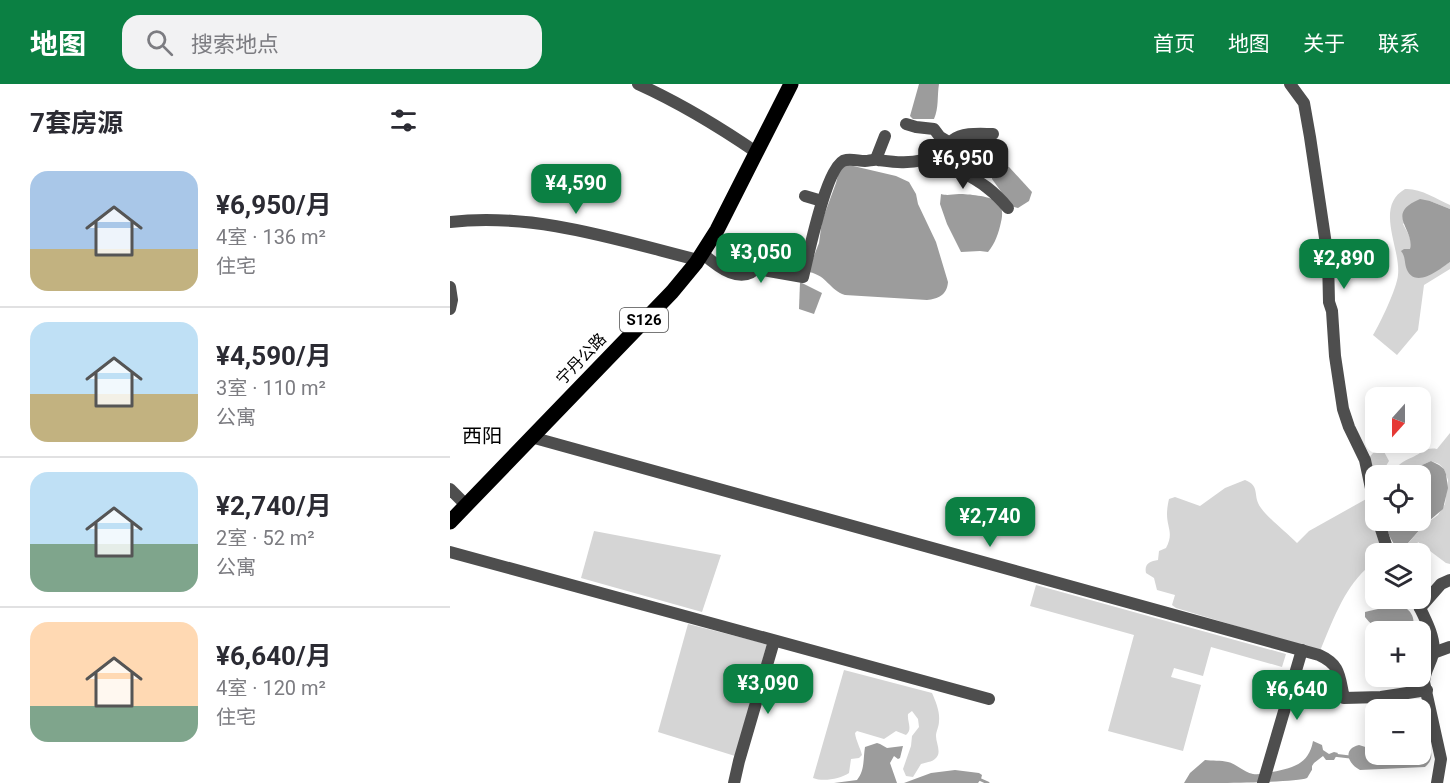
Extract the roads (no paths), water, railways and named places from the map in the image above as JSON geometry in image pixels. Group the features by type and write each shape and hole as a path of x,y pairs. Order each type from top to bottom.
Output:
{"main road":[{"name":"宁丹公路","path":"450,522 672,292 717,230 791,84"}],"street":[{"path":"638,84 715,124 756,152"},
{"path":"1290,84 1304,103 1310,137 1328,258 1329,302 1332,310 1335,356 1343,409 1366,465"},
{"path":"906,124 934,129 940,137 950,143"},
{"path":"757,269 803,277 822,201 841,161 876,159 903,163 923,160 944,151 954,140 975,134 993,134"},
{"path":"876,159 885,136"},
{"path":"937,155 947,164 987,186 1008,208"},
{"path":"805,196 822,201"},
{"path":"450,222 492,219 564,228 700,256 730,273 744,274 757,269 760,265 788,270 795,242"},
{"path":"450,288 452,300 450,309"},
{"path":"531,438 1319,655 1330,660 1338,670 1344,698 1381,697 1427,690"},
{"path":"450,489 466,505"},
{"path":"450,552 989,699"},
{"path":"1431,592 1450,580"},
{"path":"1420,609 1432,637 1433,653 1424,673 1424,682 1441,759 1437,783"},
{"path":"734,783 774,641"},
{"path":"1433,653 1450,647"},
{"path":"1263,783 1302,650"}],"waterway":[{"path":"1333,755 1350,757"},
{"path":"979,779 988,783"}],"district":[{"name":"西阳","path":"482,436"}]}
